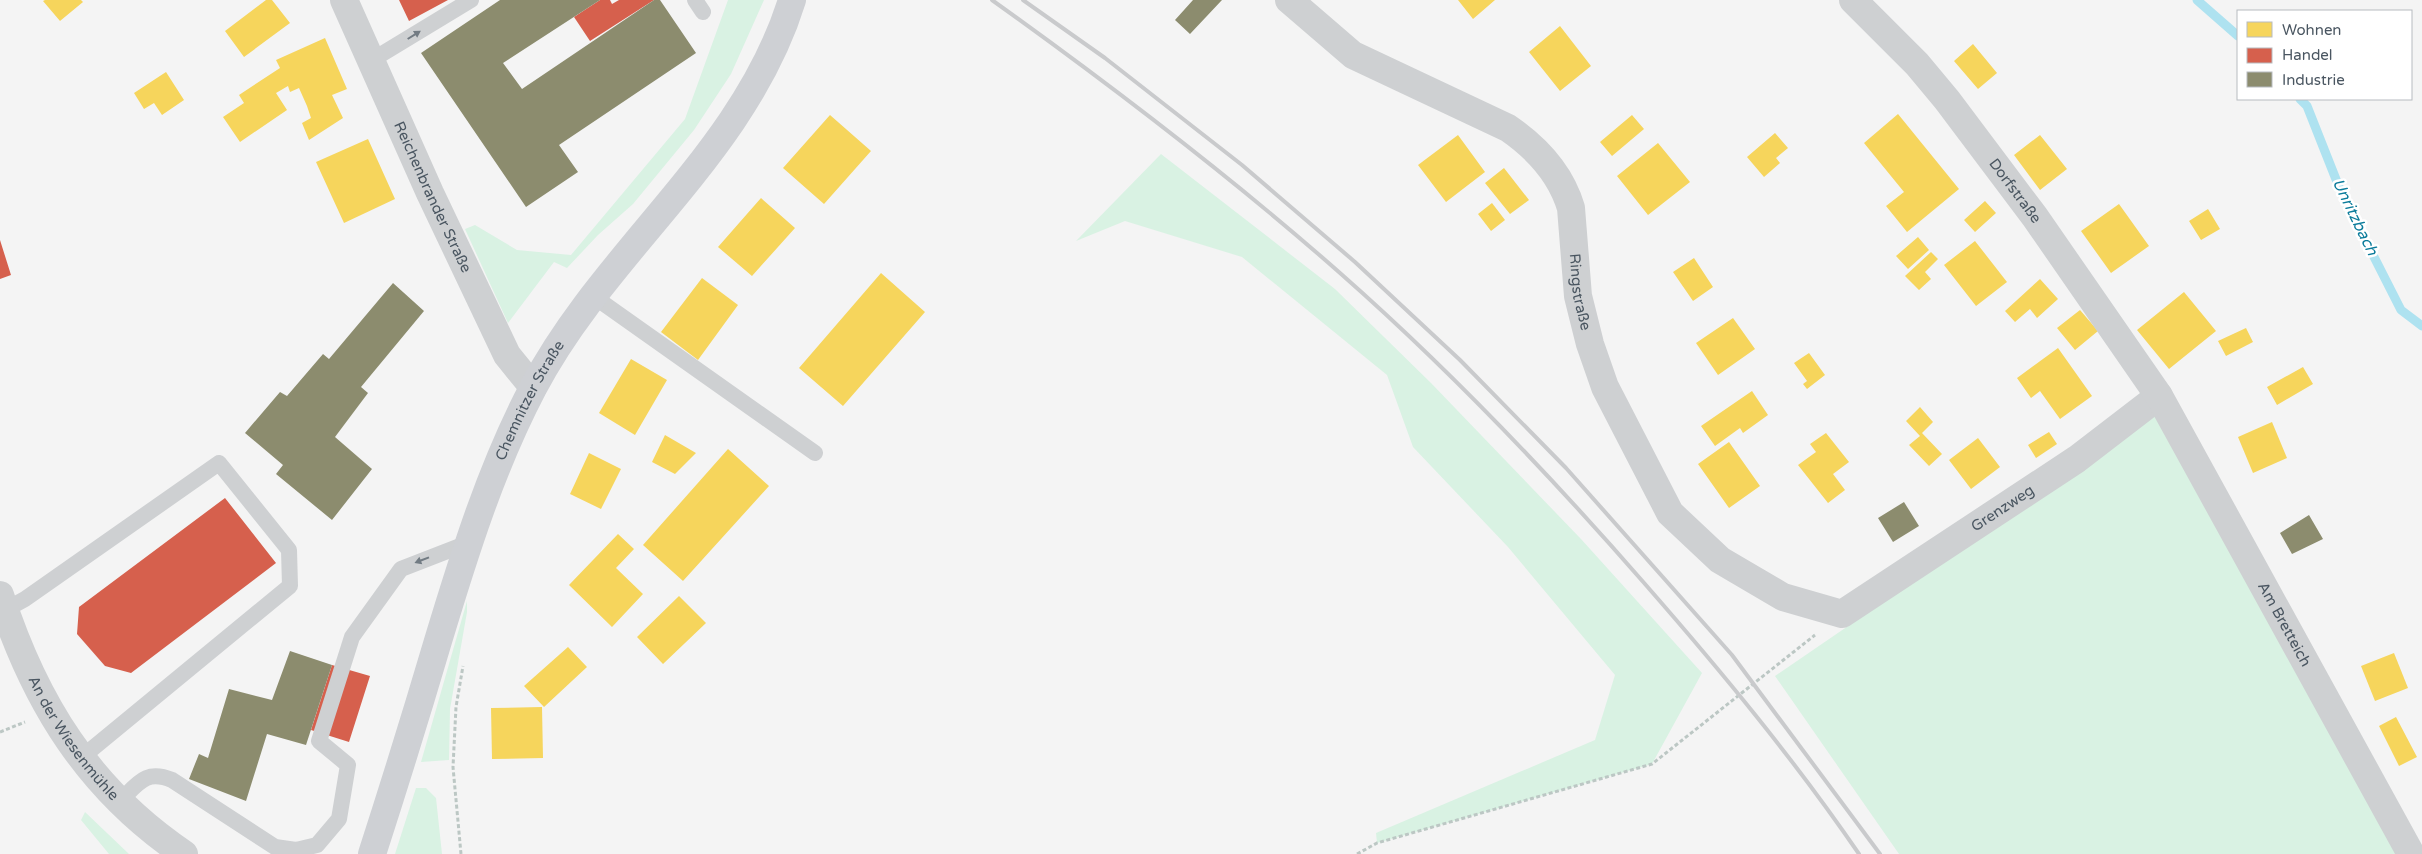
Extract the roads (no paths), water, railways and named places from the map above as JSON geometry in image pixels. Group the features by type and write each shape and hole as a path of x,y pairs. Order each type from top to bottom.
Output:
{"main road":[{"name":"Chemnitzer Straße","path":"372,854 468,543 494,471 533,387 565,335 593,296 729,129 757,83 779,39 792,0"}],"street":[{"name":"Reichenbrander Straße","path":"344,0 430,193 507,355 533,387"},
{"name":"Ringstraße","path":"1289,0 1353,54 1508,128 1524,139 1548,164 1567,194 1571,208 1578,296 1590,344 1605,387 1670,513 1720,560 1782,597 1842,614"},
{"name":"Dorfstraße","path":"1853,0 1917,64 1947,100 2041,225 2159,396"},
{"name":"Grenzweg","path":"1842,614 2077,459 2159,396"},
{"name":"Am Bretteich","path":"2159,396 2411,854"},
{"name":"An der Wiesenmühle","path":"2,603 25,662 56,722 80,758 119,802 161,838 184,854"}],"lane":[{"path":"372,60 471,0"},
{"path":"593,296 815,453"},
{"path":"2,603 25,599 219,463 289,550 290,586 80,758"},
{"path":"119,802 143,778 159,775 172,780 275,847 296,850 317,845 339,819 348,765 319,741 352,637 401,568 468,543"}],"waterway":[{"name":"Unritzbach","path":"2197,0 2237,35"},
{"name":"Unritzbach","path":"2301,100 2307,106 2341,192 2401,310 2422,326"}],"railway":[{"path":"992,0 1126,98 1256,201 1381,309 1459,385 1573,503 1645,584 1783,750 1859,854"},
{"path":"1023,0 1105,58 1242,165 1355,262 1460,360 1566,468 1732,655 1880,854"}]}
